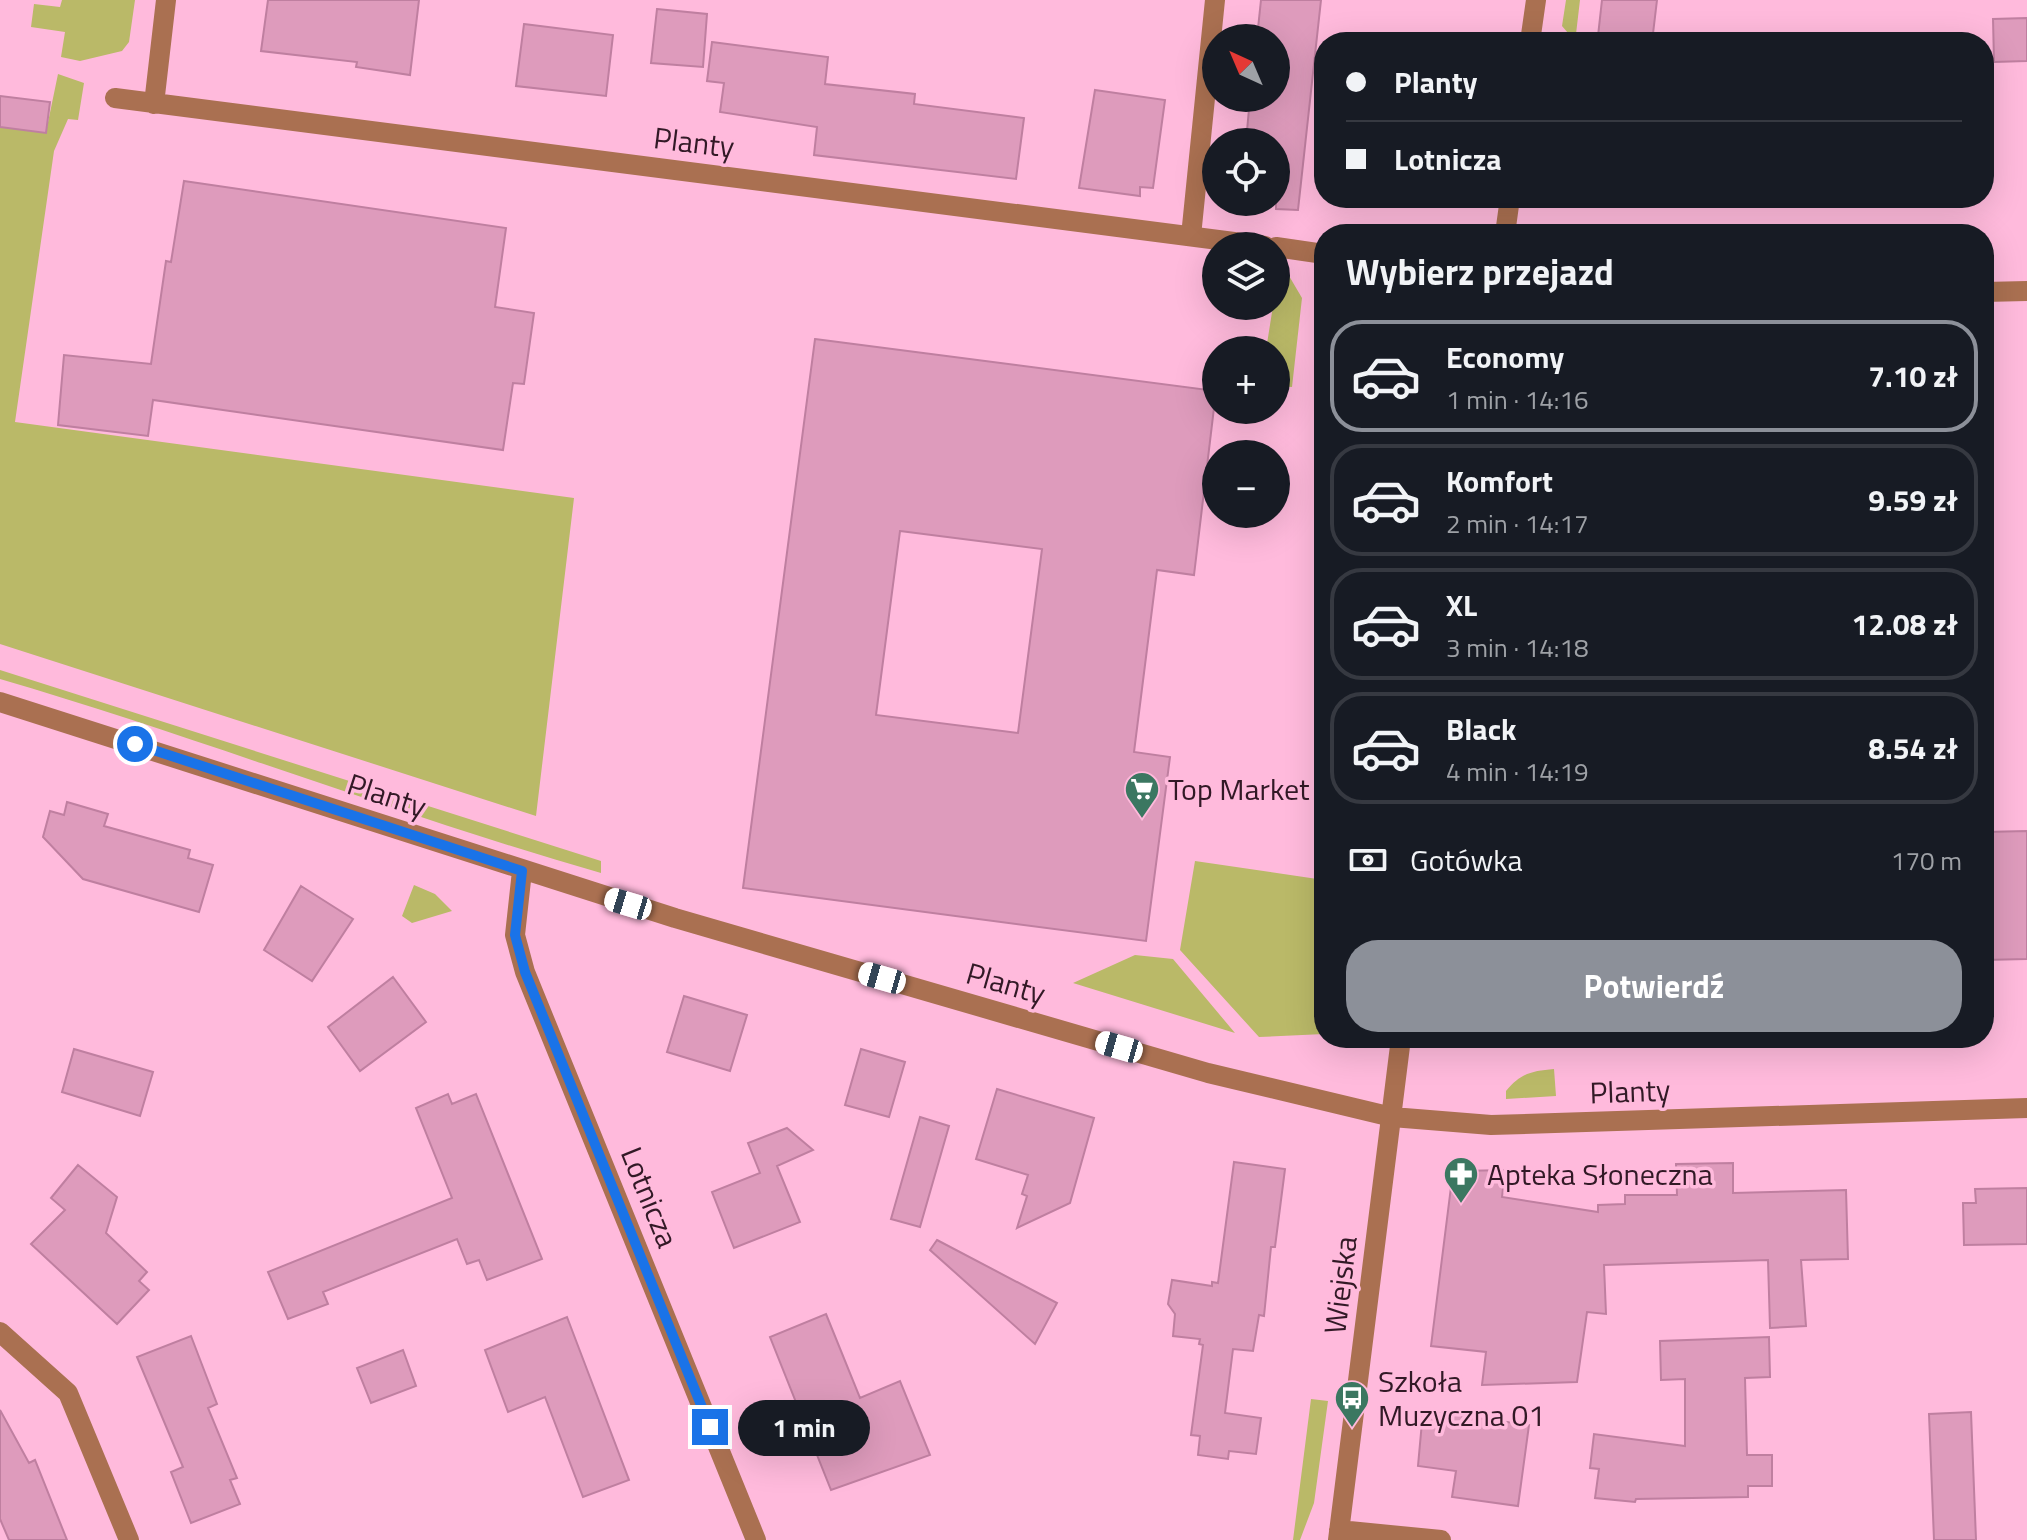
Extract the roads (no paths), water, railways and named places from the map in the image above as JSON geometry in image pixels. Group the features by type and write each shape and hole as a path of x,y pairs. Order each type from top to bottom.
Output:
{"street":[{"path":"154,104 166,0"},
{"path":"1191,236 1215,0"},
{"path":"1531,32 1536,0"},
{"name":"Planty","path":"115,98 1202,237"},
{"path":"1290,249 1314,253"},
{"path":"1994,292 2027,291"},
{"name":"Planty","path":"0,702 522,871 1208,1073 1392,1117 1491,1125 2027,1108"},
{"name":"Lotnicza","path":"522,871 515,935 525,972 756,1540"},
{"name":"Wiejska","path":"1339,1535 1400,1048"},
{"path":"0,1332 68,1393 129,1540"},
{"path":"1339,1535 1441,1540"}],"place":[{"name":"Top Market","path":"1142,820"},
{"name":"Apteka Słoneczna","path":"1461,1205"},
{"name":"Szkoła Muzyczna 01","path":"1352,1429"}]}
